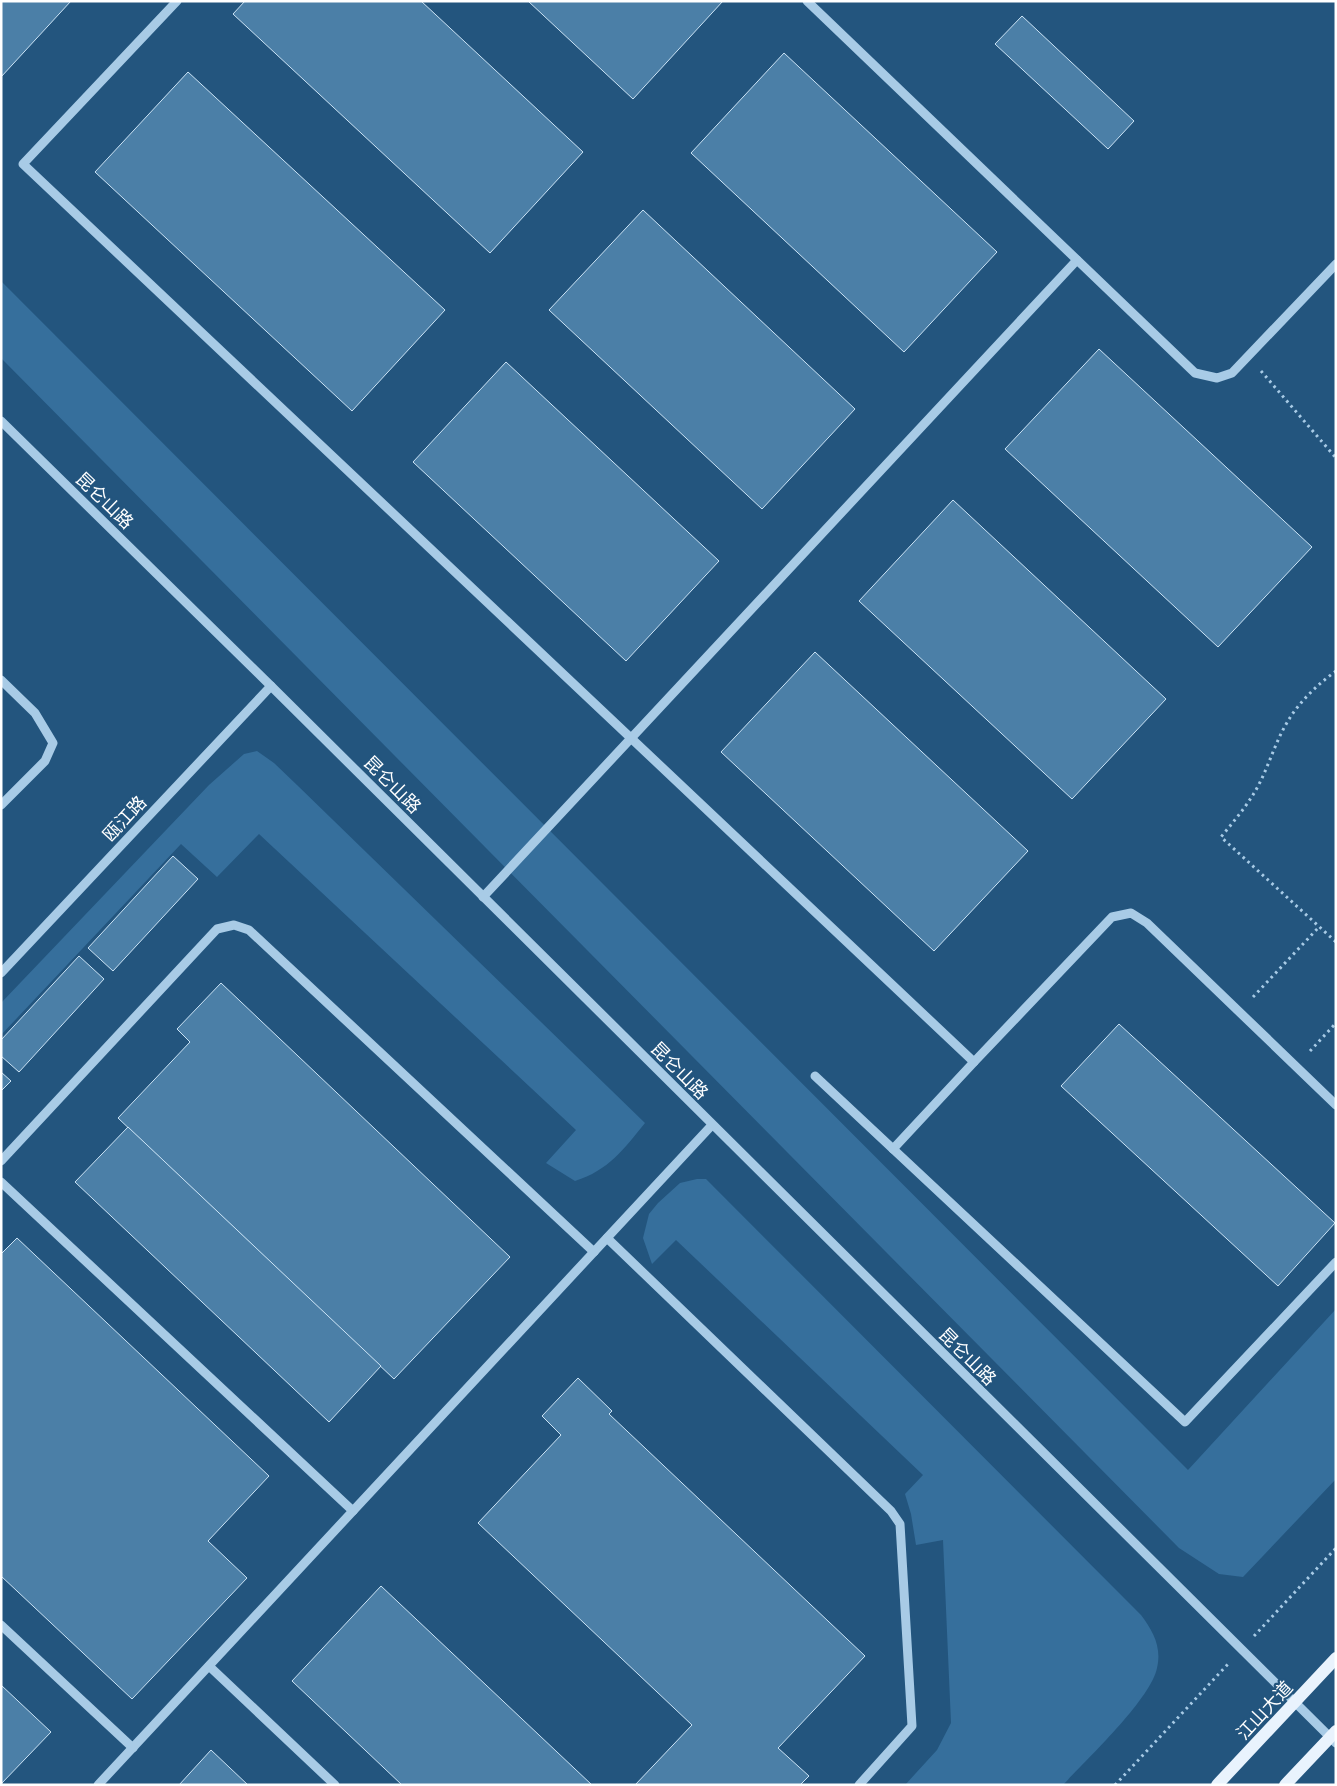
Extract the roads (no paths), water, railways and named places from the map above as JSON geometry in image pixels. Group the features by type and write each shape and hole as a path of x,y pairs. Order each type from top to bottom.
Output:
{"main road":[{"name":"江山大道","path":"1217,1785 1336,1658"},
{"path":"1285,1785 1334,1737"}],"street":[{"path":"177,1 23,164 974,1062"},
{"path":"807,1 1196,373 1218,378 1232,373 1336,264"},
{"path":"483,897 1078,260"},
{"name":"昆仑山路","path":"1,421 271,686 1241,1650 1295,1703 1334,1737"},
{"path":"1,680 35,713 53,743 45,761 1,805"},
{"name":"瓯江路","path":"1,973 271,686"},
{"path":"893,1149 1112,917 1131,913 1147,923 1336,1105"},
{"path":"1,1161 217,929 234,925 249,930 594,1252"},
{"path":"815,1076 1185,1422 1336,1262"},
{"path":"98,1785 712,1125"},
{"path":"1,1182 353,1510"},
{"path":"607,1238 891,1511 900,1524 912,1726 859,1785"},
{"path":"1,1625 133,1748"},
{"path":"209,1666 335,1785"}]}
